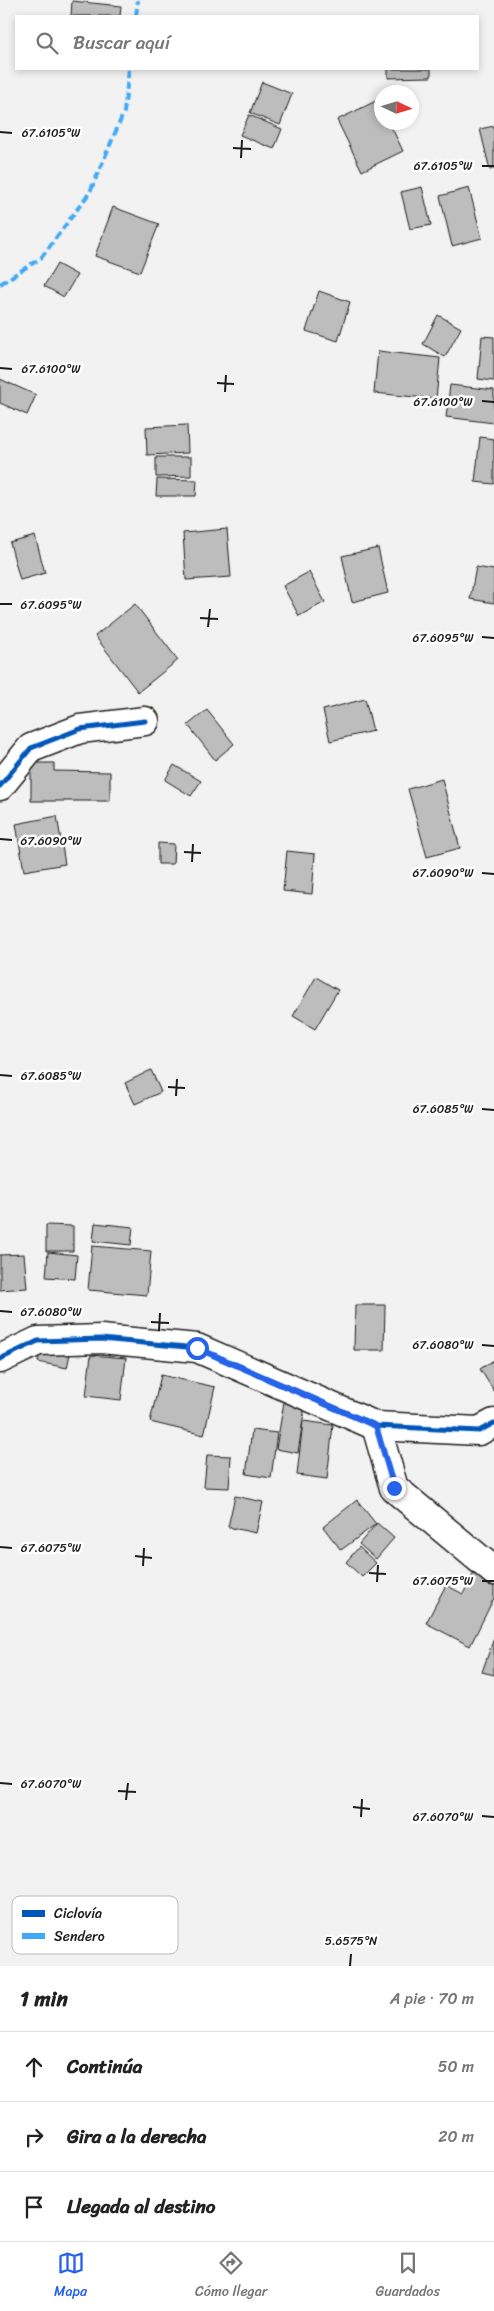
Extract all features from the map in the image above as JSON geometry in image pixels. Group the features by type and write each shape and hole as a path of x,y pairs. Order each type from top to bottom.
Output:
{"street":[{"path":"0,786 31,748 80,729 145,721"},
{"path":"0,1359 38,1341 101,1339 197,1348 376,1426 478,1431 494,1423"},
{"path":"376,1426 394,1488 494,1571"}],"building":[{"path":"72,1 121,6 120,15 71,15"},
{"path":"388,70 431,70 431,77 388,78"},
{"path":"262,82 292,94 280,125 250,113"},
{"path":"374,102 374,130 393,130 403,151 362,171 337,120"},
{"path":"249,115 282,129 274,149 240,135"},
{"path":"494,126 494,169 490,170 480,129"},
{"path":"422,187 431,225 410,229 401,192"},
{"path":"469,188 482,238 452,246 440,196"},
{"path":"113,207 159,224 140,272 95,256"},
{"path":"57,264 77,275 64,297 44,286"},
{"path":"319,291 350,302 338,341 306,331"},
{"path":"438,315 461,328 445,357 423,344"},
{"path":"482,336 494,337 494,381 478,379"},
{"path":"378,351 440,358 436,399 374,393"},
{"path":"0,379 36,395 27,415 0,403"},
{"path":"450,385 494,390 494,423 446,417"},
{"path":"187,425 188,453 147,455 146,427"},
{"path":"480,437 494,439 494,484 475,482"},
{"path":"156,457 191,457 191,476 156,477"},
{"path":"157,479 197,480 196,496 156,496"},
{"path":"227,529 231,577 186,580 183,533"},
{"path":"35,536 45,573 20,580 10,543"},
{"path":"378,548 388,593 352,602 342,556"},
{"path":"476,567 494,570 494,603 470,599"},
{"path":"309,572 325,602 299,616 283,586"},
{"path":"135,604 178,660 138,692 95,636"},
{"path":"365,699 373,731 330,741 323,710"},
{"path":"207,710 234,744 215,760 188,725"},
{"path":"31,763 54,763 54,771 110,772 110,801 31,801"},
{"path":"174,765 201,781 191,796 165,780"},
{"path":"442,779 460,848 427,857 408,789"},
{"path":"57,816 65,864 24,871 16,824"},
{"path":"158,843 174,844 173,864 158,864"},
{"path":"287,851 315,854 312,894 283,891"},
{"path":"316,977 338,990 315,1029 293,1016"},
{"path":"151,1070 161,1092 135,1104 125,1083"},
{"path":"95,1223 133,1227 131,1245 93,1241"},
{"path":"46,1225 73,1226 73,1251 46,1251"},
{"path":"92,1246 151,1251 147,1295 88,1290"},
{"path":"48,1252 77,1255 75,1279 46,1277"},
{"path":"24,1254 27,1288 0,1290 0,1255"},
{"path":"355,1305 385,1305 384,1350 354,1350"},
{"path":"44,1333 73,1339 67,1368 38,1362"},
{"path":"91,1355 126,1358 121,1400 86,1396"},
{"path":"494,1360 494,1391 480,1369"},
{"path":"161,1375 215,1387 204,1435 150,1422"},
{"path":"286,1390 307,1393 298,1453 276,1449"},
{"path":"303,1421 333,1425 327,1479 297,1475"},
{"path":"252,1430 277,1433 271,1478 246,1474"},
{"path":"207,1455 231,1456 229,1488 204,1487"},
{"path":"235,1496 263,1502 256,1533 228,1527"},
{"path":"357,1500 376,1524 341,1550 323,1527"},
{"path":"377,1523 394,1538 376,1559 359,1544"},
{"path":"359,1547 376,1563 362,1577 346,1562"},
{"path":"474,1573 494,1584 494,1598 470,1646 426,1623 446,1585 463,1594"},
{"path":"494,1638 494,1675 482,1672"}],"marked path":[{"path":"136,15 138,0"},
{"path":"0,284 41,258 90,192 124,112 129,70"}],"cycle path":[{"path":"0,786 31,748 80,729 145,721"},
{"path":"0,1359 38,1341 101,1339 197,1348 376,1426 479,1431 494,1423"}],"route":[{"path":"197,1348 376,1426 394,1488"}]}
